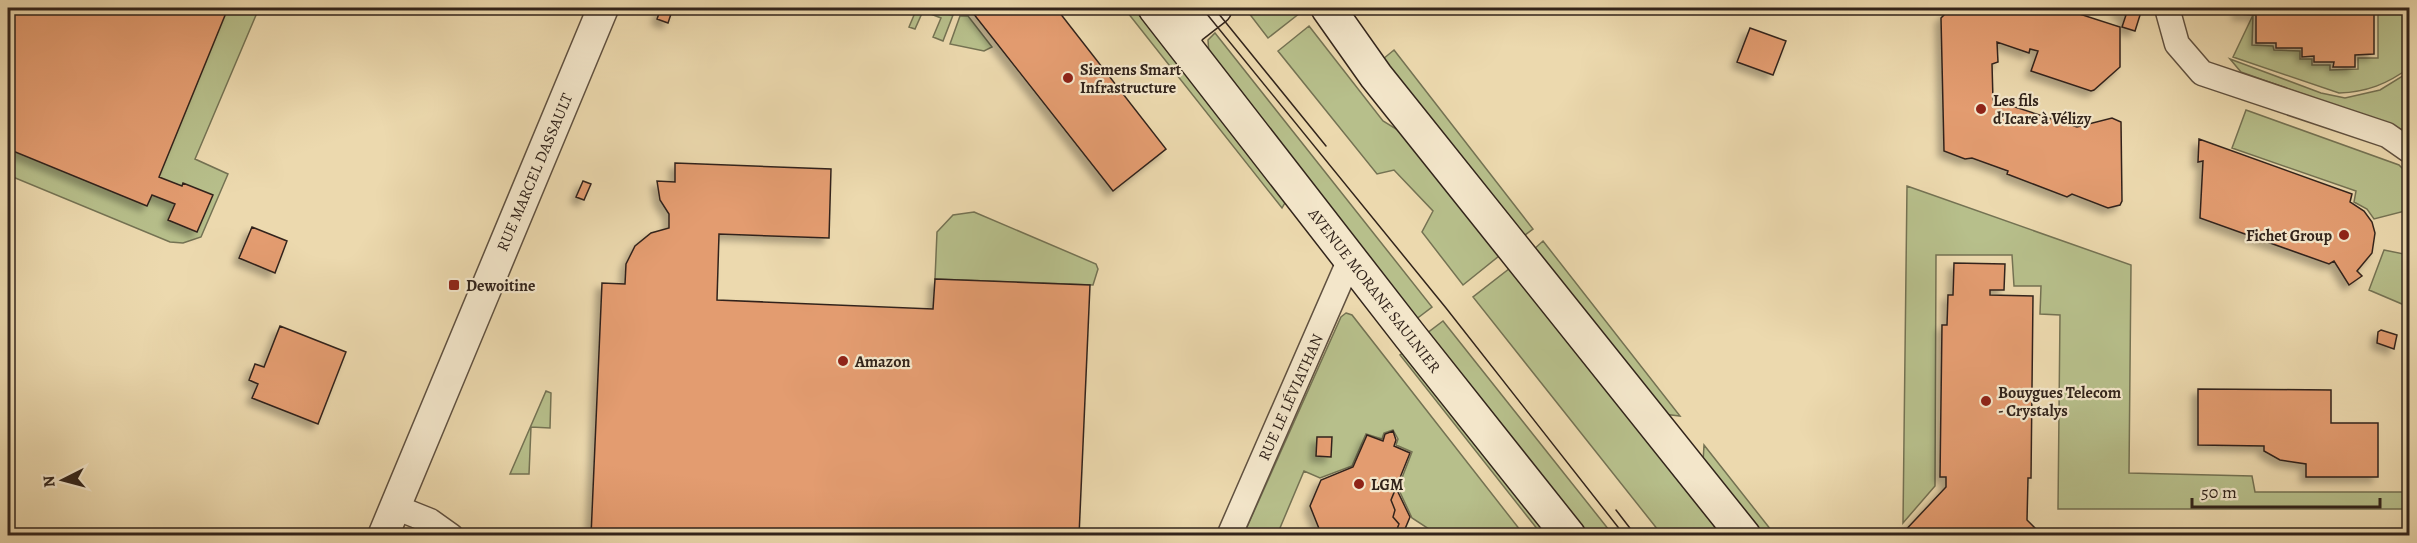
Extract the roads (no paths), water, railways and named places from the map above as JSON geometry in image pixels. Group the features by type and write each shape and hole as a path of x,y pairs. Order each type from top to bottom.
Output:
{"main road":[{"name":"AVENUE MORANE SAULNIER","path":"1155,8 1569,536"},
{"path":"1183,42 1188,29 1215,8"},
{"path":"1304,8 1352,68 1376,76"},
{"path":"1328,8 1376,76 1744,536"}],"street":[{"name":"RUE MARCEL DASSAULT","path":"383,536 603,8"},
{"path":"2168,8 2177,44 2202,73 2388,135 2409,151"},
{"name":"RUE LE LÉVIATHAN","path":"1229,536 1350,259"},
{"path":"395,507 430,521 451,536"}],"tram line":[{"path":"1202,8 1446,308 1625,536"},
{"path":"1214,8 1326,146"},
{"path":"1616,510 1636,536"}],"place":[{"name":"Siemens Smart Infrastructure","path":"1068,78"},
{"name":"Les fils d'Icare à Vélizy","path":"1981,109"},
{"name":"Fichet Group","path":"2344,235"},
{"name":"Dewoitine","path":"454,285"},
{"name":"Amazon","path":"843,361"},
{"name":"Bouygues Telecom - Crystalys","path":"1986,401"},
{"name":"LGM","path":"1359,484"}]}
